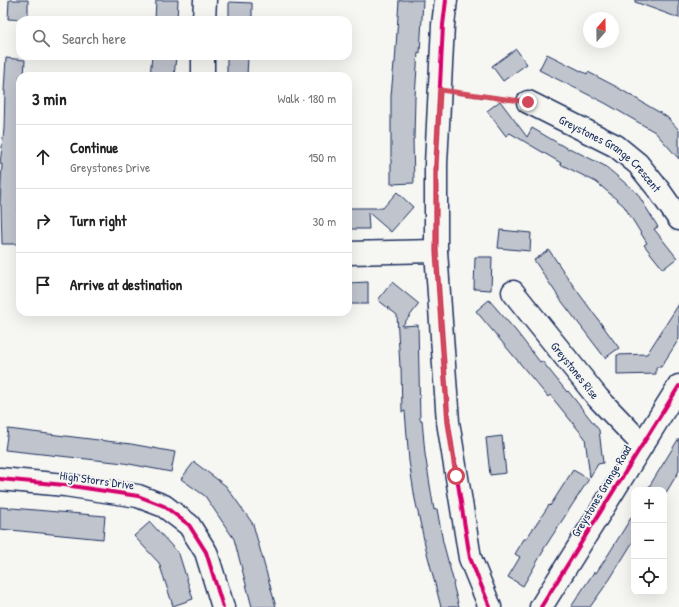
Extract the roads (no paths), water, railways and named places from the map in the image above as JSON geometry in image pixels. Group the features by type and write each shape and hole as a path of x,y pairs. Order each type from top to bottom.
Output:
{"street":[{"path":"204,0 204,16"},
{"path":"446,0 436,164 436,251 448,422 470,558 490,607"},
{"path":"203,72 204,60"},
{"name":"Greystones Grange Crescent","path":"528,102 616,146 638,164 679,219"},
{"path":"352,253 436,251"},
{"name":"Greystones Rise","path":"513,292 598,398 642,444"},
{"name":"Greystones Grange Road","path":"541,607 679,386"},
{"name":"High Storrs Drive","path":"0,480 66,485 138,496 164,506 189,525 206,552 223,607"}]}
